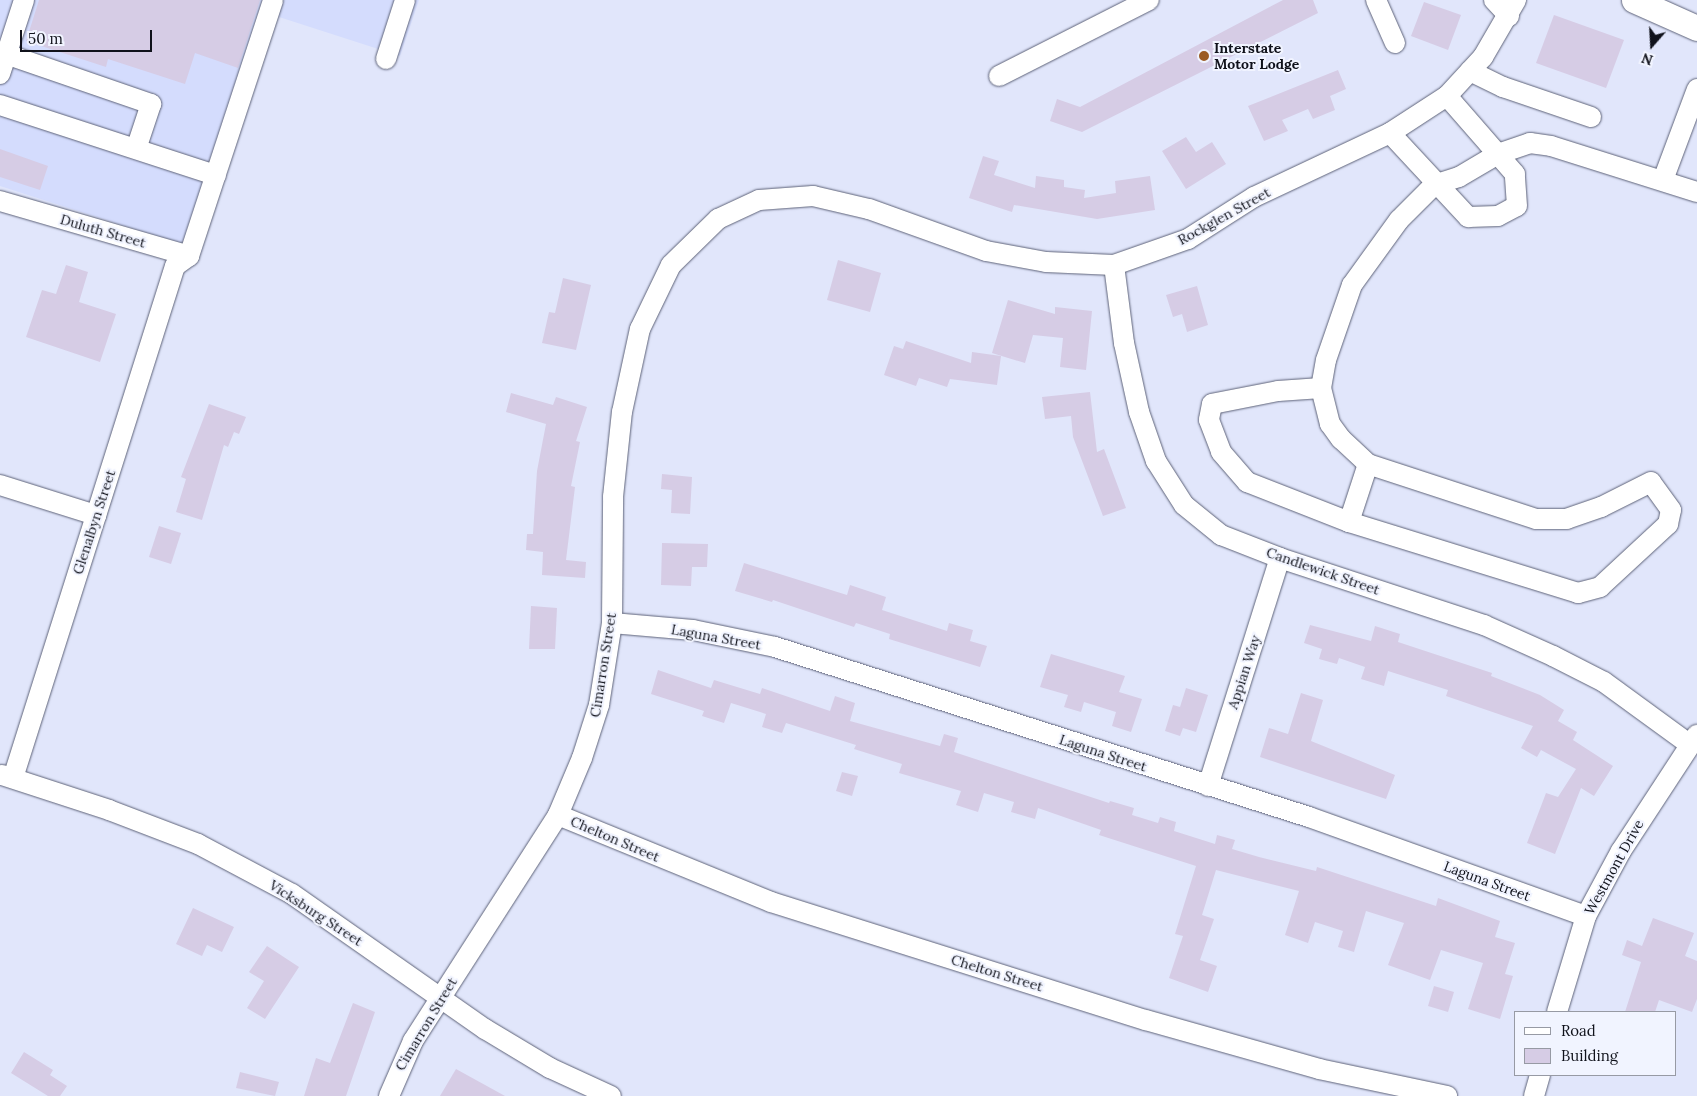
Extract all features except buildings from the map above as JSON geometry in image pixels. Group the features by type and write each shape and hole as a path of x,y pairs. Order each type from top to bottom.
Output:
{"main road":[{"path":"1634,0 1697,28"}],"street":[{"path":"0,74 3,53 24,0"},
{"name":"Glenalbyn Street","path":"7,776 182,261 216,175 273,0"},
{"path":"386,59 405,0"},
{"path":"999,76 1149,0"},
{"path":"1376,0 1395,43"},
{"path":"1494,0 1512,8"},
{"name":"Rockglen Street","path":"783,198 812,196 869,209 986,251 1046,262 1114,265 1188,239 1254,198 1390,134 1446,96 1483,57 1512,8"},
{"path":"3,53 151,104 136,150"},
{"path":"1470,71 1503,87 1591,117"},
{"path":"1663,180 1697,90"},
{"path":"1390,134 1434,185 1468,217 1498,216 1517,206 1515,174 1446,96"},
{"path":"0,105 216,175"},
{"path":"1321,388 1278,390 1212,404 1209,420 1221,452 1247,482 1349,522 1578,593 1600,588 1668,524 1671,510 1651,482 1601,507 1567,519 1536,519 1368,464 1341,439 1330,424 1321,388 1326,360 1352,285 1398,220 1434,185 1459,177 1498,154 1530,143 1663,180 1697,192"},
{"name":"Cimarron Street","path":"389,1096 413,1042 558,815 599,706 612,623 613,497 622,412 640,329 671,265 718,218 759,200 783,198"},
{"name":"Duluth Street","path":"0,201 182,261"},
{"name":"Candlewick Street","path":"1114,265 1124,343 1139,412 1156,461 1184,505 1214,529 1280,558 1484,625 1604,682 1693,740"},
{"path":"1349,522 1368,464"},
{"path":"0,485 96,515"},
{"name":"Appian Way","path":"1208,786 1280,558"},
{"name":"Laguna Street","path":"612,623 693,630 775,647 1309,817 1586,916"},
{"name":"Westmont Drive","path":"1557,1011 1586,916 1621,851 1693,740"},
{"name":"Vicksburg Street","path":"7,776 109,810 198,844 292,894 441,998 550,1068 611,1096"},
{"name":"Chelton Street","path":"558,815 771,902 1164,1025 1319,1069 1447,1096"},
{"path":"1534,1096 1540,1076"}],"shaded area":[{"path":"0,0 419,0 400,56 276,16 200,250 0,186"}],"place":[{"name":"Interstate Motor Lodge","path":"1204,56"}]}
